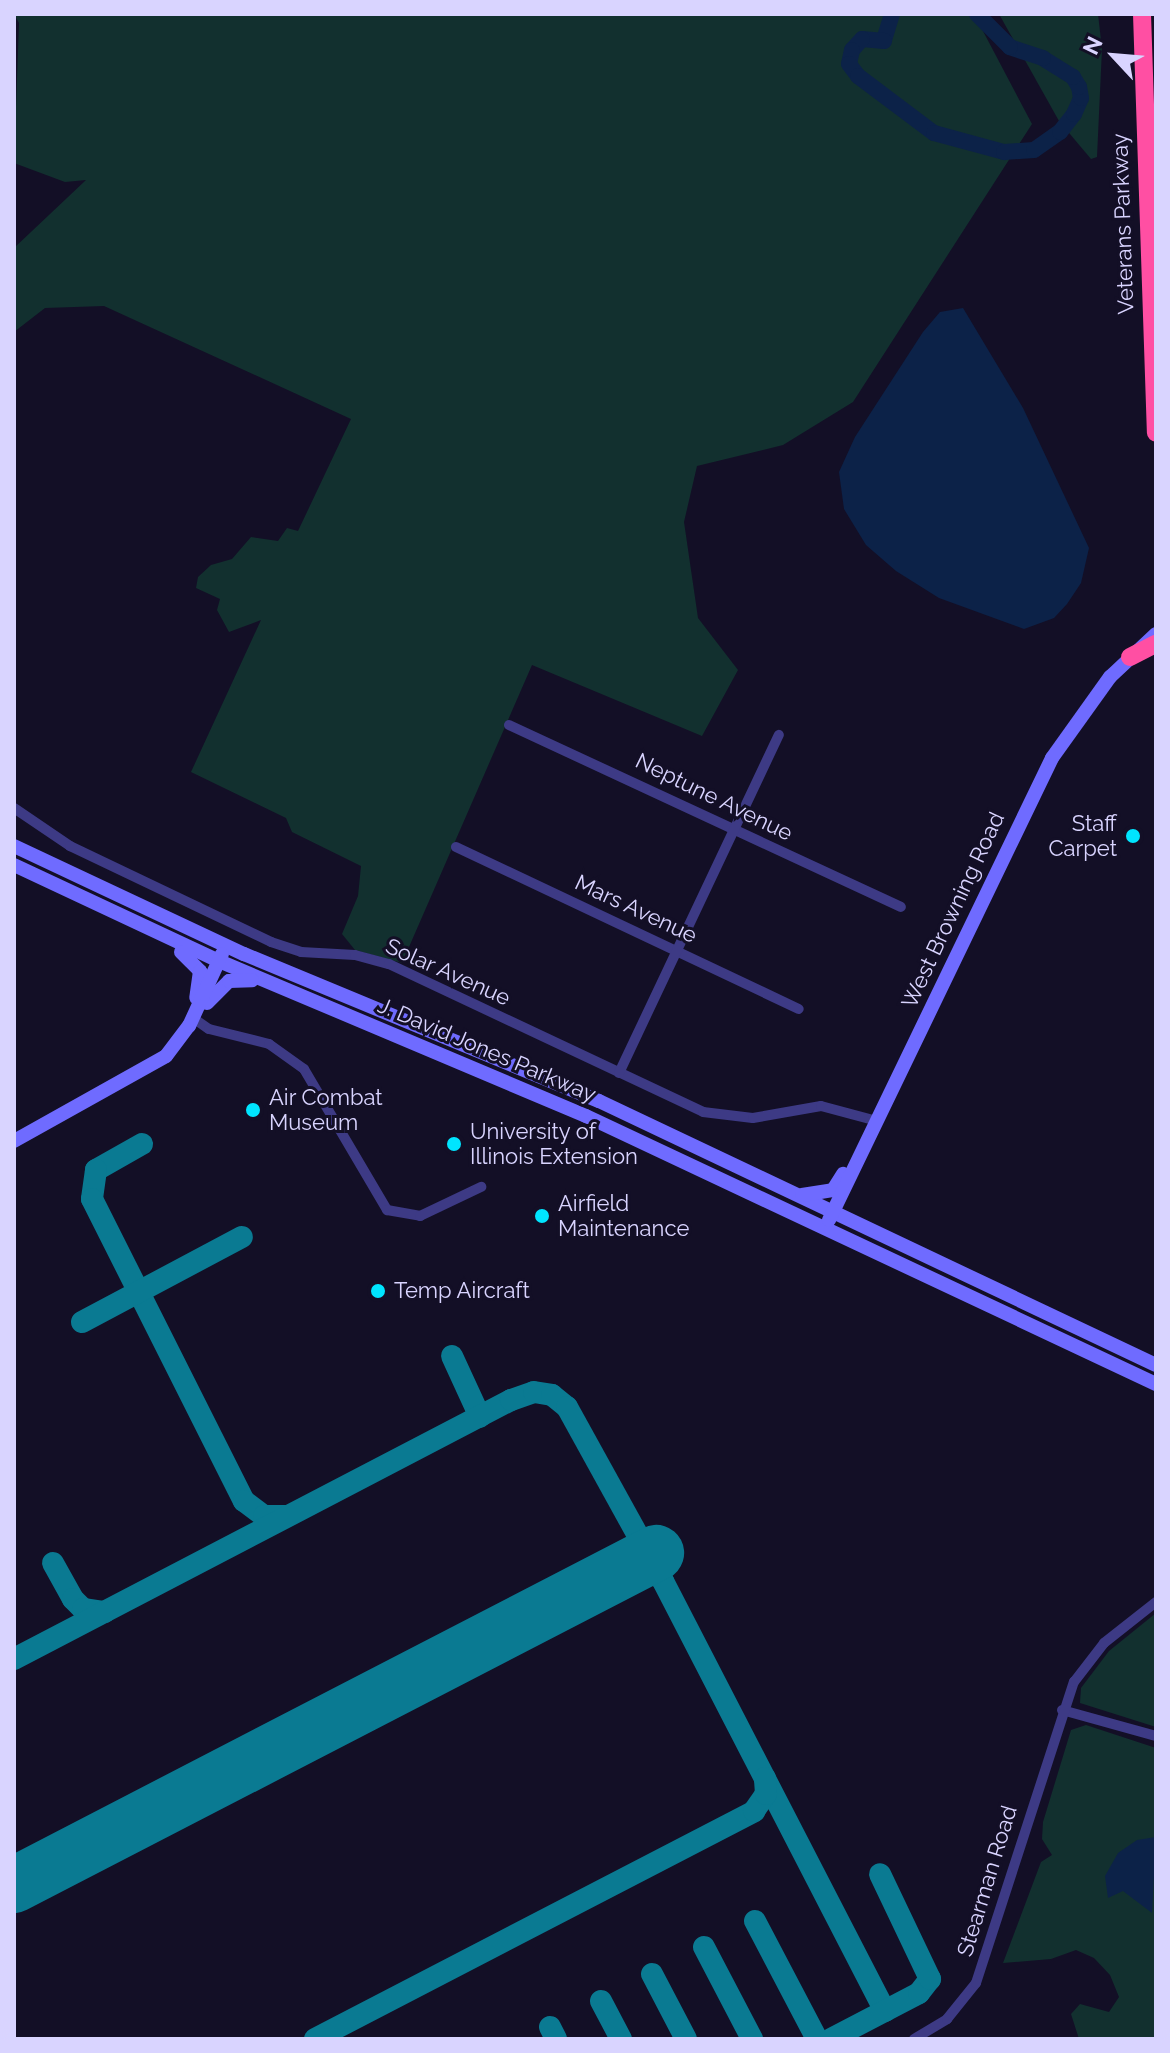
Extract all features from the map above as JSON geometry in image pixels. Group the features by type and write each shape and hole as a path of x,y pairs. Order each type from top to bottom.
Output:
{"highway":[{"name":"Veterans Parkway","path":"1142,14 1151,364 1156,433"},
{"path":"1151,364 1156,390"},
{"path":"1130,657 1152,640 1156,626"}],"main road":[{"name":"West Browning Road","path":"825,1228 1042,776 1083,710 1130,657"},
{"name":"J. David Jones Parkway","path":"14,846 226,945 586,1096 1156,1365"},
{"name":"J. David Jones Parkway","path":"14,865 219,961 586,1116 1156,1384"},
{"path":"93,903 115,921 194,959 200,980 194,1016"},
{"path":"14,1141 150,1070 174,1049 194,1016 226,945"},
{"path":"194,1016 229,981 266,981"},
{"path":"796,1194 811,1197 833,1190 874,1128"}],"street":[{"name":"Neptune Avenue","path":"509,725 901,907"},
{"path":"619,1073 779,735"},
{"name":"Solar Avenue","path":"14,808 70,846 271,942 301,952 355,955 389,964 619,1073 721,1117 753,1118 821,1106 874,1128"},
{"name":"Mars Avenue","path":"456,847 799,1009"},
{"path":"194,1016 209,1029 269,1044 304,1069 387,1210 420,1216 481,1187"},
{"name":"Stearman Road","path":"914,2039 953,2013 976,1983 1062,1710 1092,1656 1156,1602"},
{"path":"1062,1710 1156,1736"}],"green space":[{"path":"14,14 974,14 1032,124 853,402 783,445 697,466 684,522 698,618 738,670 702,736 532,665 402,963 355,950 342,934 358,896 361,866 292,832 286,818 191,772 261,620 229,632 217,610 220,599 196,588 198,577 211,565 232,559 251,537 278,541 287,528 298,531 351,419 104,306 45,308 14,332 14,248 86,180 65,182 14,163 19,23"},
{"path":"999,14 1098,14 1102,49 1097,157 1091,159 1059,121"},
{"path":"1156,1613 1156,1727 1080,1703 1081,1688 1109,1651"},
{"path":"1086,1725 1156,1748 1156,2039 1079,2039 1071,2014 1080,2004 1109,2012 1119,1997 1110,1975 1094,1958 1076,1950 1051,1959 1003,1963 1041,1862 1052,1855 1042,1839 1043,1822 1071,1730"}],"water":[{"path":"963,308 1023,408 1089,548 1081,583 1067,604 1054,618 1024,629 939,598 896,571 866,545 844,509 839,472 855,437 923,332 940,312"},
{"path":"1156,1837 1152,1913 1123,1891 1108,1898 1105,1876 1118,1853 1137,1840"}],"waterway":[{"path":"892,14 884,41 862,39 852,50 849,64 858,76 934,133 1004,152 1034,150 1060,132 1074,114 1081,98 1079,87 1073,77 1043,58 1010,47 977,14"}],"taxiway":[{"path":"142,1144 96,1170 92,1199 244,1501 264,1516 286,1516"},
{"path":"82,1322 242,1237"},
{"path":"452,1356 480,1417"},
{"path":"14,1659 511,1400 534,1392 552,1395 567,1407 663,1581 885,2011"},
{"path":"53,1563 73,1599 83,1609 105,1612"},
{"path":"315,2039 754,1811 766,1794 765,1778"},
{"path":"831,2039 919,1993 930,1979 880,1874"},
{"path":"755,1921 817,2039"},
{"path":"704,1947 752,2039"},
{"path":"652,1974 686,2039"},
{"path":"601,2001 621,2039"},
{"path":"550,2027 556,2039"}],"runway":[{"path":"14,1885 656,1553"}],"place":[{"name":"Staff Carpet","path":"1133,836"},
{"name":"Air Combat Museum","path":"253,1110"},
{"name":"University of Illinois Extension","path":"454,1144"},
{"name":"Airfield Maintenance","path":"542,1216"},
{"name":"Temp Aircraft","path":"378,1291"}]}
